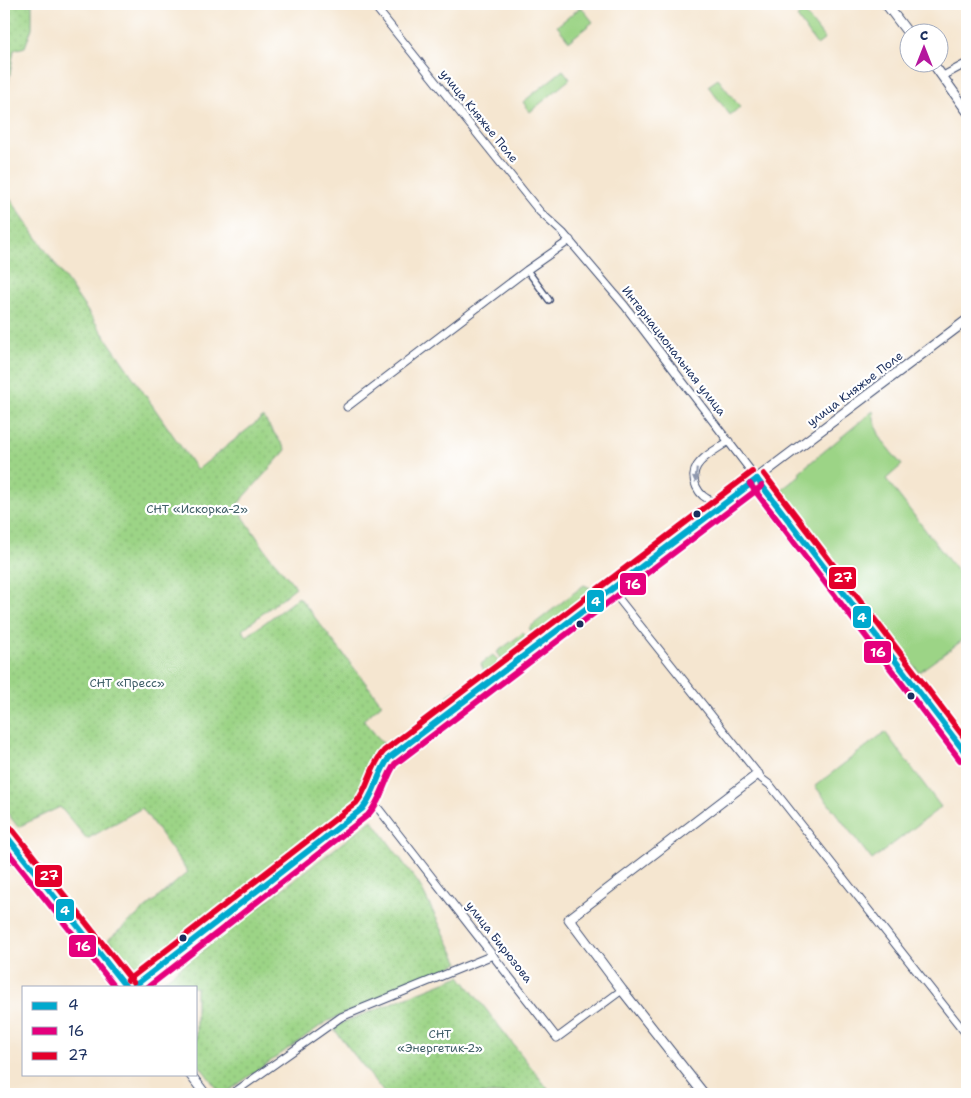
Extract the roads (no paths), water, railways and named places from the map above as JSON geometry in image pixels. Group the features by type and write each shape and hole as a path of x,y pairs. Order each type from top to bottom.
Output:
{"main road":[{"name":"Интернациональная улица","path":"757,478 967,755"}],"street":[{"name":"улица Княжье Поле","path":"373,4 540,212 570,240"},
{"path":"886,4 900,22"},
{"path":"943,76 967,63"},
{"path":"940,72 967,110"},
{"path":"347,406 526,270 570,240"},
{"name":"Интернациональная улица","path":"570,240 625,306 757,478"},
{"path":"526,270 549,300"},
{"name":"улица Княжье Поле","path":"757,478 967,320"},
{"path":"729,442 698,465 696,485 699,492 707,498 718,501 730,499"},
{"path":"134,986 362,809 371,798 382,769 389,758 757,478"},
{"path":"707,498 709,504 707,516"},
{"path":"611,589 758,774 770,785 967,1035"},
{"path":"704,1094 569,919 758,774"},
{"name":"улица Бирюзова","path":"371,798 557,1038 622,990"},
{"path":"4,834 125,986"},
{"path":"4,864 9,860"},
{"path":"232,1094 341,1017 493,955"},
{"path":"192,1076 205,1094"}],"park label":[{"name":"СНТ «Искорка-2»","path":"197,509"},
{"name":"СНТ «Пресс»","path":"127,683"},
{"name":"СНТ «Энергетик-2»","path":"440,1041"}]}
